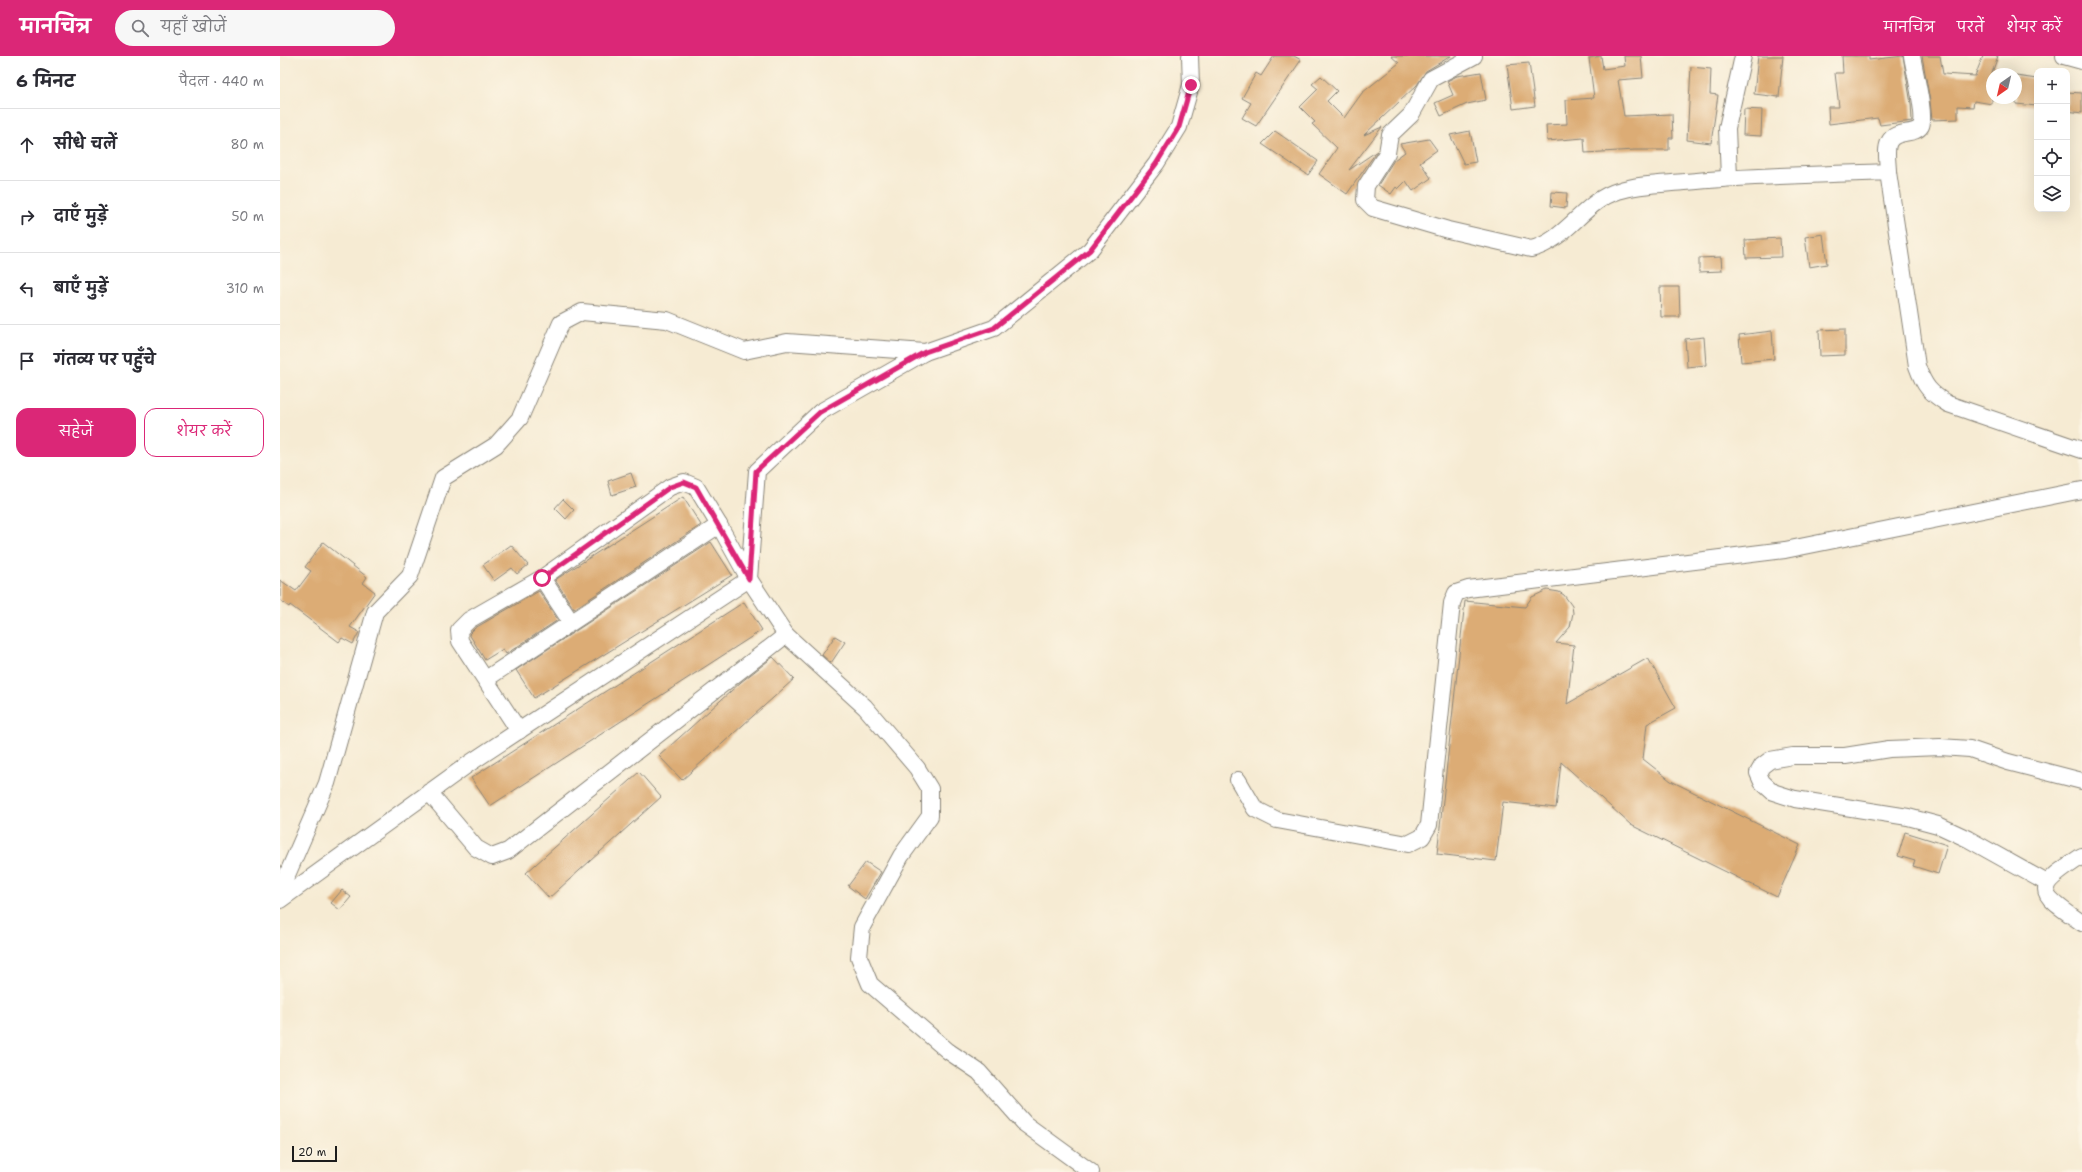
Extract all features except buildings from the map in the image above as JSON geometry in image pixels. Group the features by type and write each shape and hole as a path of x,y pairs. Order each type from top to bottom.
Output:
{"street":[{"path":"749,579 756,471 820,412 925,352 994,328 1090,250 1156,164 1179,127 1191,85 1190,56"},
{"path":"1474,56 1431,79 1411,115 1390,135 1387,153 1366,186 1365,200 1373,208 1448,230 1531,249 1542,247 1552,240 1602,198 1618,191 1636,187 1729,178 1888,172"},
{"path":"1729,178 1727,128 1743,56"},
{"path":"1912,56 1922,110 1922,124 1918,129 1894,136 1889,142 1888,172 1917,366 1922,380 1932,395 1948,404 2082,450"},
{"path":"2064,56 2082,61"},
{"path":"280,891 327,783 375,612 410,576 442,478 496,446 520,418 561,323 582,312 667,320 744,351 787,342 925,352"},
{"path":"519,731 460,641 459,630 468,620 542,578 670,487 684,482 696,487 720,525 749,579 786,634 865,707 917,768 930,789 930,816 902,856 862,927 859,957 870,984 948,1051 979,1072 1025,1124 1091,1172"},
{"path":"1238,780 1254,809 1277,820 1408,844 1422,837 1429,825 1452,603 1456,593 1468,589 1785,550 2082,490"},
{"path":"486,679 720,525"},
{"path":"542,578 571,622"},
{"path":"280,900 430,792 519,731 749,579"},
{"path":"430,792 476,848 492,857 508,851 786,634"},
{"path":"2047,883 1968,839 1938,826 1908,817 1795,799 1773,792 1762,782 1758,773 1762,766 1770,760 1793,756 1845,756 1889,749 1940,747 1970,749 2022,766 2082,781"},
{"path":"2082,856 2052,876 2045,887 2045,893 2050,899 2082,923"}],"route":[{"path":"542,578 670,487 684,482 696,487 720,525 749,579 756,471 820,412 925,352 994,328 1090,250 1156,164 1179,127 1191,85"}]}
